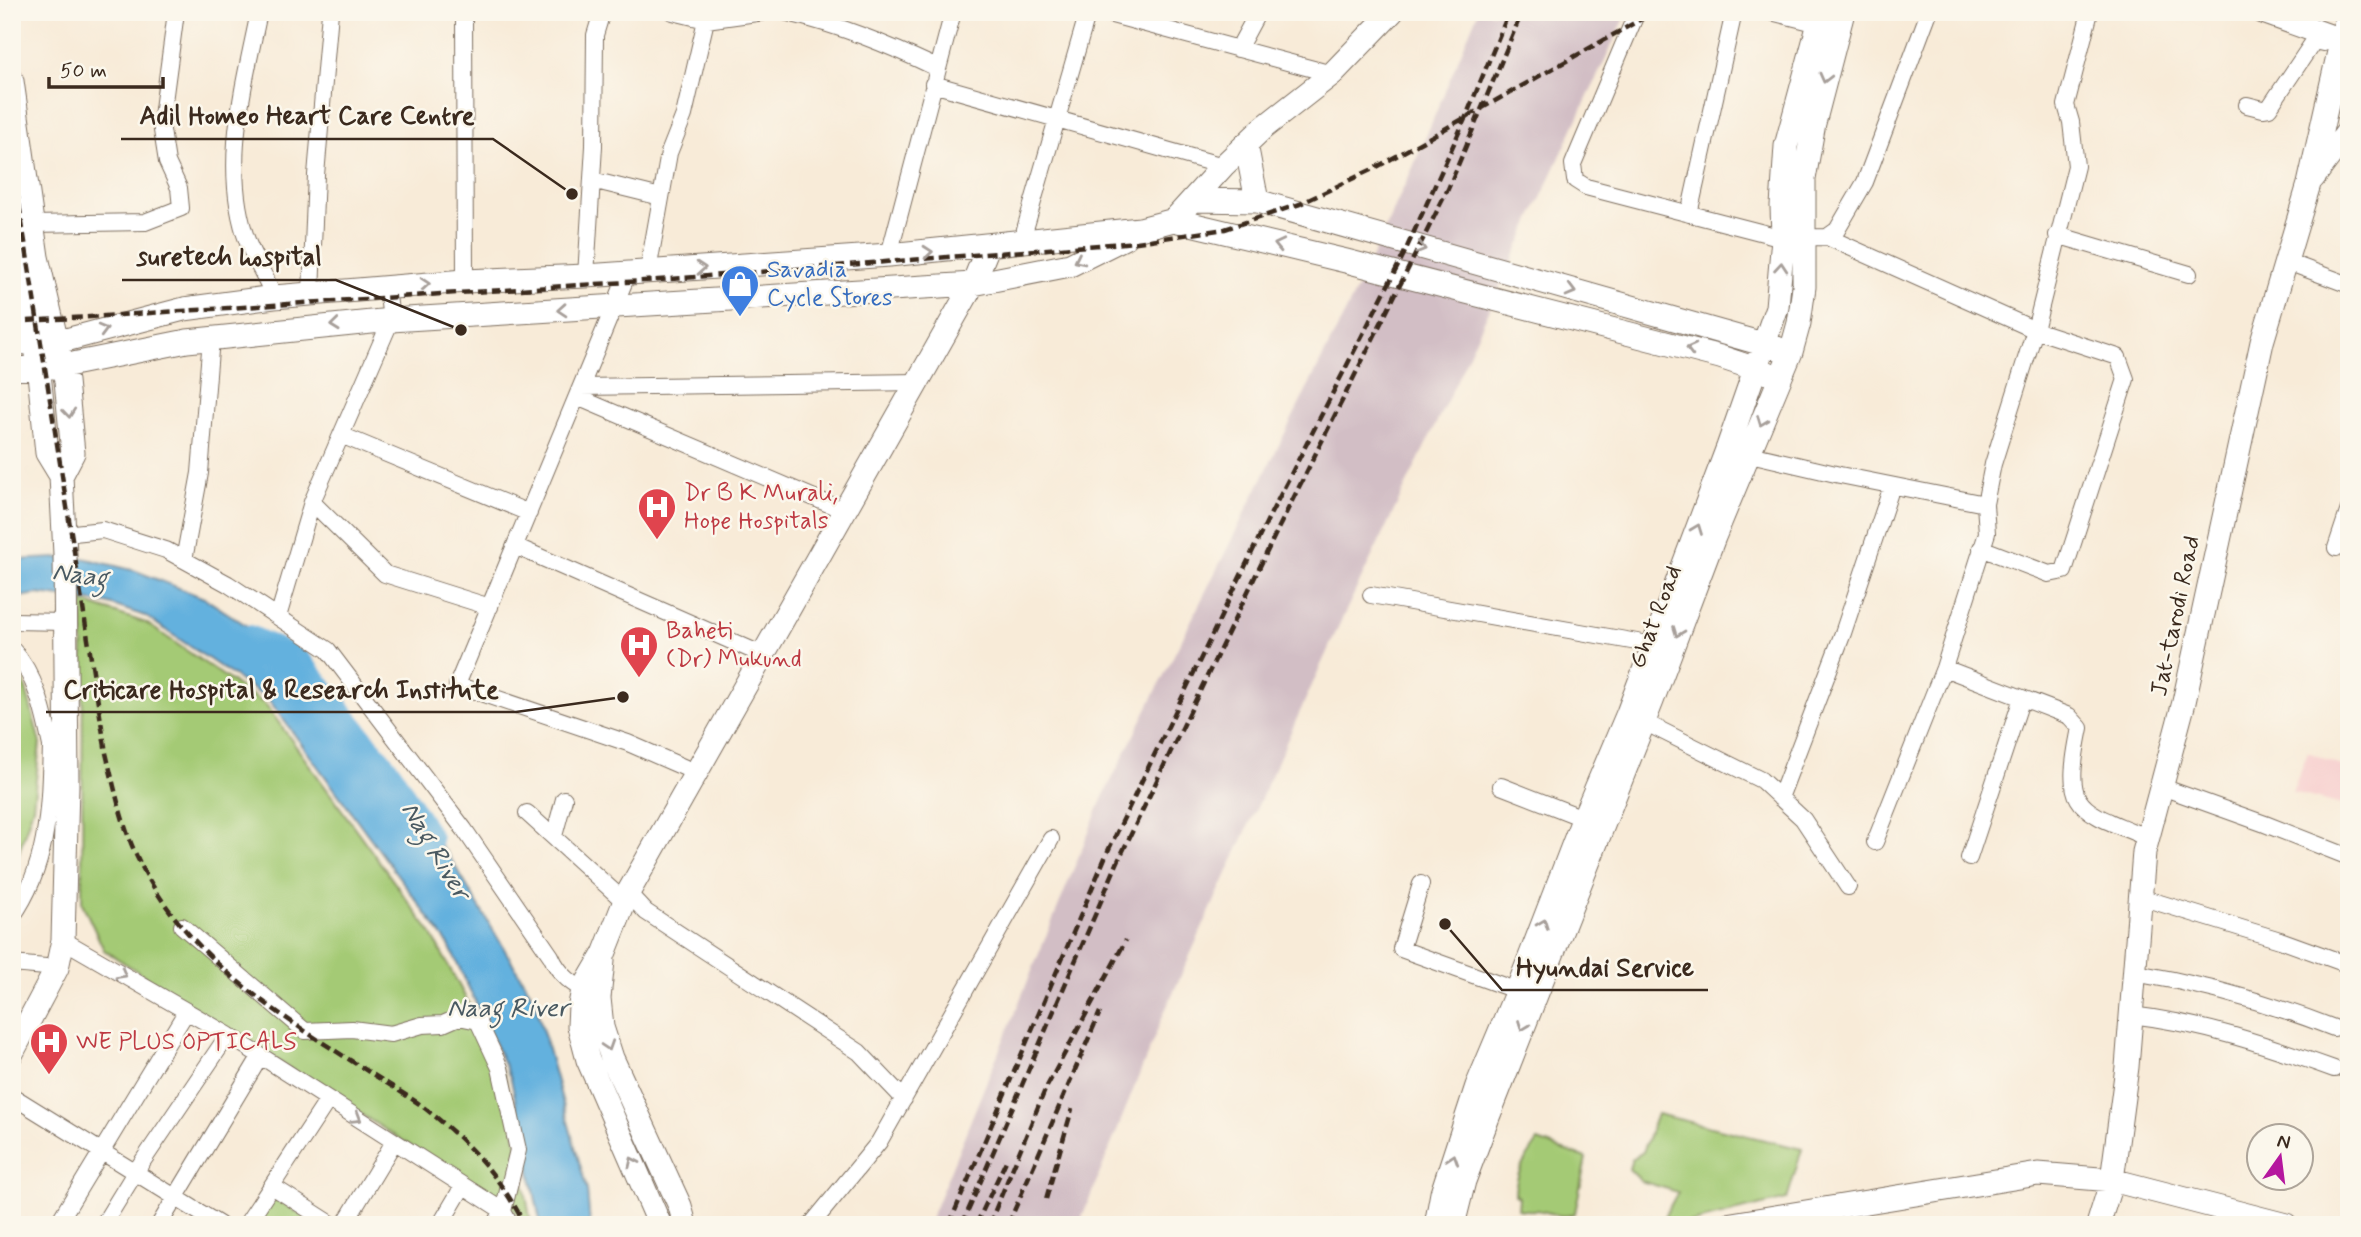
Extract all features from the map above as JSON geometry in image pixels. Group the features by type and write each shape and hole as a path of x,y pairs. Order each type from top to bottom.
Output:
{"main road":[{"path":"1174,220 1246,144 1332,74 1392,12"},
{"name":"Ghat Road","path":"1453,1225 1464,1181 1526,994 1593,822 1790,352 1799,323 1804,287 1804,179 1814,123 1843,12"},
{"path":"2263,12 2346,34"},
{"path":"2310,12 2346,34"},
{"name":"Ghat Road","path":"1805,237 1782,206 1786,146 1821,18"},
{"name":"Jat-tarodi Road","path":"2098,1225 2112,1180 2127,1067 2144,852 2185,702 2262,342 2309,184 2346,34"},
{"path":"12,80 17,222 47,343 63,366 74,453 61,476"},
{"path":"2309,184 2349,130"},
{"path":"1246,144 1257,201"},
{"path":"1194,200 1257,201 1790,352"},
{"path":"12,343 47,343 184,309 311,293 988,247 1140,229 1174,220 1720,357 1779,377"},
{"path":"12,369 63,366 187,341 391,320 973,284 1070,265 1140,229"},
{"name":"Ghat Road","path":"1636,718 1654,645 1805,237"},
{"path":"660,1225 588,1060 579,1026 580,1005 591,994 627,897 973,284 988,247"},
{"path":"1735,335 1777,307"},
{"path":"12,1053 57,968 63,940 67,785 66,617 61,476 47,453 39,368 47,343"},
{"path":"1720,357 1746,394"},
{"path":"591,994 612,1058 680,1206 685,1225"},
{"name":"Ghat Road","path":"1436,1225 1442,1193 1477,1086 1526,994"},
{"path":"1726,1225 2038,1174 2112,1180 2286,1225"}],"street":[{"path":"17,222 145,222 181,208 178,188 167,162 161,124 176,12"},
{"path":"259,12 238,120 236,194 248,242 274,297"},
{"path":"311,293 316,174 330,12"},
{"path":"464,12 465,281"},
{"path":"586,276 592,180 595,35 601,12"},
{"path":"673,12 707,16 764,12"},
{"path":"784,12 855,32 935,76 1056,119 1223,166"},
{"path":"1021,243 1088,12"},
{"path":"1101,12 1332,74"},
{"path":"1238,49 1258,12"},
{"path":"1637,12 1573,164 1575,180 1586,187 1689,214 1805,237 2035,330 2118,357 2126,379 2064,571 2049,574 1981,548"},
{"path":"1689,214 1734,12"},
{"path":"1771,12 1821,18"},
{"path":"1805,237 1837,230 1865,182 1929,12"},
{"path":"1875,842 1944,668 1987,533 1984,504 1993,464 2035,330 2076,166 2066,104 2090,12"},
{"path":"888,255 949,14"},
{"path":"696,773 628,743 457,685 615,306 638,272 661,197 669,153 684,115 707,16"},
{"path":"2247,105 2269,108 2314,41 2323,43 2346,34"},
{"path":"592,180 661,197"},
{"path":"2057,235 2189,274"},
{"path":"2285,261 2314,274 2349,282"},
{"path":"278,617 312,502 391,320 387,287"},
{"path":"184,560 200,473 211,338"},
{"path":"579,392 918,382"},
{"path":"579,392 845,511"},
{"path":"341,435 529,513"},
{"path":"1749,454 1984,504"},
{"path":"1780,798 1843,633 1892,486"},
{"path":"312,502 385,574 490,607"},
{"path":"2336,548 2349,509"},
{"path":"64,544 103,530 166,550 228,584 328,650 464,829 551,956 556,968 572,984 591,994"},
{"path":"515,546 763,655"},
{"path":"1371,595 1654,645"},
{"path":"12,621 66,617"},
{"path":"12,649 24,662 43,708 51,747 44,849 23,901 12,917"},
{"path":"1944,668 2068,716 2080,728 2072,766 2074,796 2092,815 2148,838"},
{"path":"1969,858 2022,698"},
{"path":"51,747 66,716"},
{"path":"1636,718 1761,779 1803,820 1848,887"},
{"path":"1501,786 1593,822"},
{"path":"2162,787 2349,857"},
{"path":"554,836 564,799"},
{"path":"527,813 646,912 859,1052 904,1099"},
{"path":"811,1225 879,1142 1051,839"},
{"path":"1421,884 1401,949 1526,994"},
{"path":"2140,897 2280,940 2349,965"},
{"path":"63,940 228,1035 463,1186 503,1220 518,1150 500,1068 478,1021 459,1017 443,1024 422,1025 391,1034 352,1029 305,1031 182,926"},
{"path":"12,964 57,968"},
{"path":"2134,973 2193,985 2298,1014 2334,1028"},
{"path":"57,1225 186,1012"},
{"path":"2131,1015 2172,1020 2230,1033 2334,1069"},
{"path":"103,1225 136,1171 228,1035"},
{"path":"159,1225 260,1057"},
{"path":"12,1096 220,1225"},
{"path":"246,1225 328,1100"},
{"path":"344,1225 394,1142"},
{"path":"272,1186 333,1225"},
{"path":"440,1225 463,1186"}],"shaded area":[{"path":"1478,12 1627,12 1455,384 1340,623 1164,1013 1079,1225 928,1225 1103,797 1358,287 1414,165"},
{"path":"2308,752 2349,769 2349,807 2292,792"}],"green space":[{"path":"83,602 146,623 266,705 431,933 505,1078 531,1223 104,950 82,903"},
{"path":"12,667 23,677 40,743 33,807 12,874"},
{"path":"1657,1114 1802,1149 1787,1199 1685,1224 1664,1217 1678,1192 1641,1181 1629,1169 1632,1159 1643,1152"},
{"path":"1538,1141 1586,1158 1575,1213 1560,1215 1518,1209 1519,1197 1515,1195 1519,1173"},
{"path":"272,1196 317,1225 256,1225"}],"water":[{"name":"Naag River","path":"79,557 136,571 204,598 272,642 449,856 534,999 587,1190 590,1225 541,1225 511,1079 449,945 269,700 145,616 106,603 38,594 12,598 12,560"}],"waterway":[{"name":"Nag River","path":"249,639 297,661 389,775 428,839"}],"railway":[{"path":"949,1225 1107,853 1268,519 1403,256 1465,119 1509,12"},
{"path":"962,1225 1119,859 1278,529 1448,189 1522,12"},
{"path":"12,322 658,280 1137,242 1225,229 1300,204 1375,168 1654,12"},
{"path":"12,160 106,753 123,822 139,861 163,902 192,938 225,970 299,1027 434,1116 465,1143 492,1173 525,1225"},
{"path":"989,1225 1045,1090 1126,940"},
{"path":"1008,1225 1100,1012"},
{"path":"1046,1199 1072,1109"},
{"path":"976,1225 1006,1161"}],"place":[{"name":"Adil Homeo Heart Care Centre","path":"572,194"},
{"name":"Savadia Cycle Stores","path":"740,318"},
{"name":"suretech hospital","path":"461,330"},
{"name":"Dr B K Murali, Hope Hospitals","path":"657,541"},
{"name":"Baheti (Dr) Mukund","path":"639,679"},
{"name":"Criticare Hospital & Research Institute","path":"623,697"},
{"name":"Hyundai Service","path":"1445,924"},
{"name":"WE PLUS OPTICALS","path":"49,1076"}],"water label":[{"name":"Naag","path":"80,576"}]}
